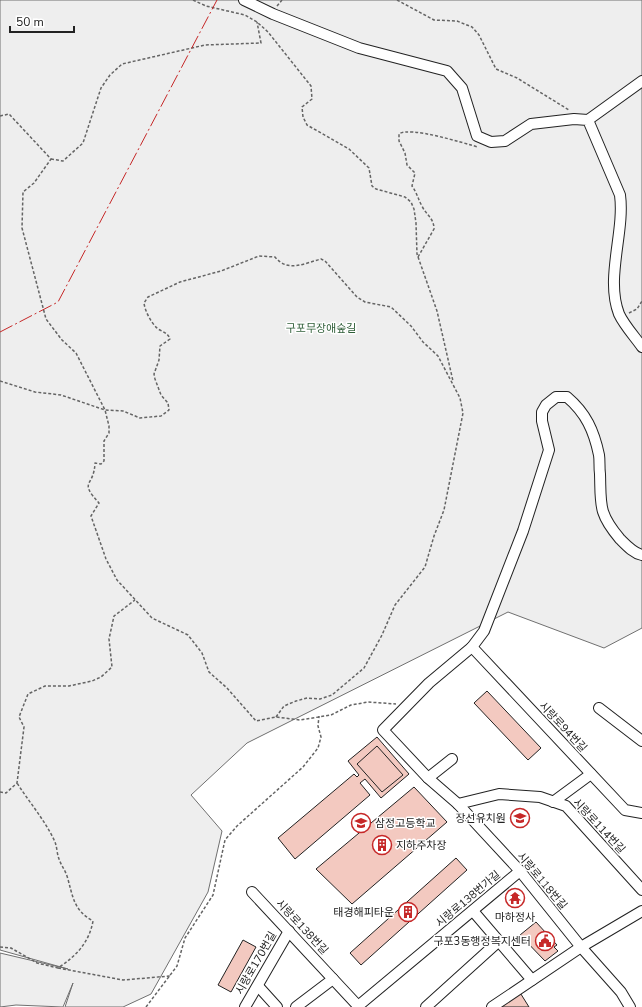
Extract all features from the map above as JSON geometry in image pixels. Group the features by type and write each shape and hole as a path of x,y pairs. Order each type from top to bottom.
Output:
{"street":[{"path":"244,0 272,14 359,48 447,71 462,88 477,136 491,142 505,141 531,124 574,119 588,120 642,80"},
{"path":"588,120 604,161 620,195 621,205 615,283 618,311 642,347"},
{"name":"시랑로118번길","path":"630,1007 622,992 581,948 520,871 458,804 428,778 383,730 405,706 472,647 484,631 523,532 549,450 542,421 542,412 546,405 556,397 567,397 579,407 588,420 600,457 601,504 603,516 623,542 637,554 642,555"},
{"name":"시랑로94번길","path":"472,647 625,810 642,812"},
{"path":"599,708 642,741"},
{"path":"428,778 452,760"},
{"path":"553,802 591,774"},
{"name":"시랑로114번길","path":"458,804 499,794 540,797 566,806 640,885"},
{"name":"시랑로138번가길","path":"359,1006 520,871"},
{"name":"시랑로138번길","path":"252,892 359,1006"},
{"path":"473,911 532,980"},
{"path":"492,1007 581,948 642,911"},
{"name":"시랑로170번길","path":"245,1007 289,931"},
{"path":"426,1007 499,941"},
{"path":"296,1007 333,979"},
{"path":"258,986 277,1007"}],"path":[{"path":"193,0 206,6 245,15 257,22 268,32 311,86 312,99 306,102 301,111 307,125 349,149 369,168 372,186 376,189 405,197 411,202 416,223 418,257 437,312 454,384 462,405 461,422 444,510 434,536 425,567 395,605 382,635 364,668 332,695 320,699 307,698 296,701 284,706 276,717"},
{"path":"397,0 434,20 458,21 472,27 479,35 496,69 517,78 573,112"},
{"path":"0,116 9,114 51,159 63,161 83,142 101,88 110,75 122,64 205,45 260,42 257,22"},
{"path":"418,257 434,229 434,224 429,214 423,209 417,192 412,186 415,173 407,165 405,153 399,141 399,134 407,131 434,135 480,148 491,142"},
{"path":"51,159 34,183 23,192 22,228 46,319 62,340 76,353 105,410 109,433 104,441 104,461 101,464 94,463 94,473 87,485 88,491 99,503 91,516 98,540 111,570 135,600 157,621 188,635 202,653 210,672 228,688 256,721 276,717 300,720 331,715 351,705 368,702 394,703 405,706"},
{"path":"0,381 34,392 61,395 105,410 123,411 140,418 161,416 169,410 168,404 158,387 154,374 159,360 160,346 170,339 165,332 158,328 144,308 144,303 148,297 180,282 221,271 258,256 275,258 279,262 294,266 321,259 325,261 357,297 365,302 391,307 422,342 438,356 454,384"},
{"path":"618,311 627,314 636,309 642,301"},
{"path":"58,968 71,960 90,936 94,921 83,916 79,909 70,891 55,843 42,820 29,804 17,782 24,728 19,717 28,694 45,686 69,686 101,677 112,666 109,639 114,616 135,600"},
{"path":"146,1007 177,966 185,938 213,895 225,840 237,826 303,766 318,748 321,737 318,726 319,716"},
{"path":"0,792 6,793 17,782"},
{"path":"0,947 11,948 37,963 123,980 170,976"}],"green space":[{"name":"구포무장애숲길","path":"0,0 642,0 642,628 604,648 508,612 247,743 191,795 222,831 208,892 151,994 123,1007 65,1007 73,983 63,1007 16,1005 0,1007 0,953 68,969 0,950"}],"building":[{"path":"487,691 541,748 528,760 474,703"},
{"path":"377,737 409,774 381,798 365,779 360,783 370,795 295,859 278,838 354,774 357,777 359,775 348,761"},
{"path":"377,746 403,775 382,792 357,764"},
{"name":"지하주차장","path":"414,787 447,822 352,904 316,869"},
{"name":"태경해피타운","path":"456,858 467,870 361,965 350,953"},
{"path":"536,922 557,945 554,947 558,951 545,961 520,935"},
{"path":"243,940 256,947 231,992 218,985"},
{"path":"519,991 529,1007 498,1007"}],"power":[{"path":"0,332 58,302 217,0"}],"place":[{"name":"장선유치원","path":"520,818"},
{"name":"삼정고등학교","path":"361,823"},
{"name":"지하주차장","path":"382,845"},
{"name":"마하정사","path":"515,898"},
{"name":"태경해피타운","path":"408,912"},
{"name":"구포3동행정복지센터","path":"545,941"}]}
